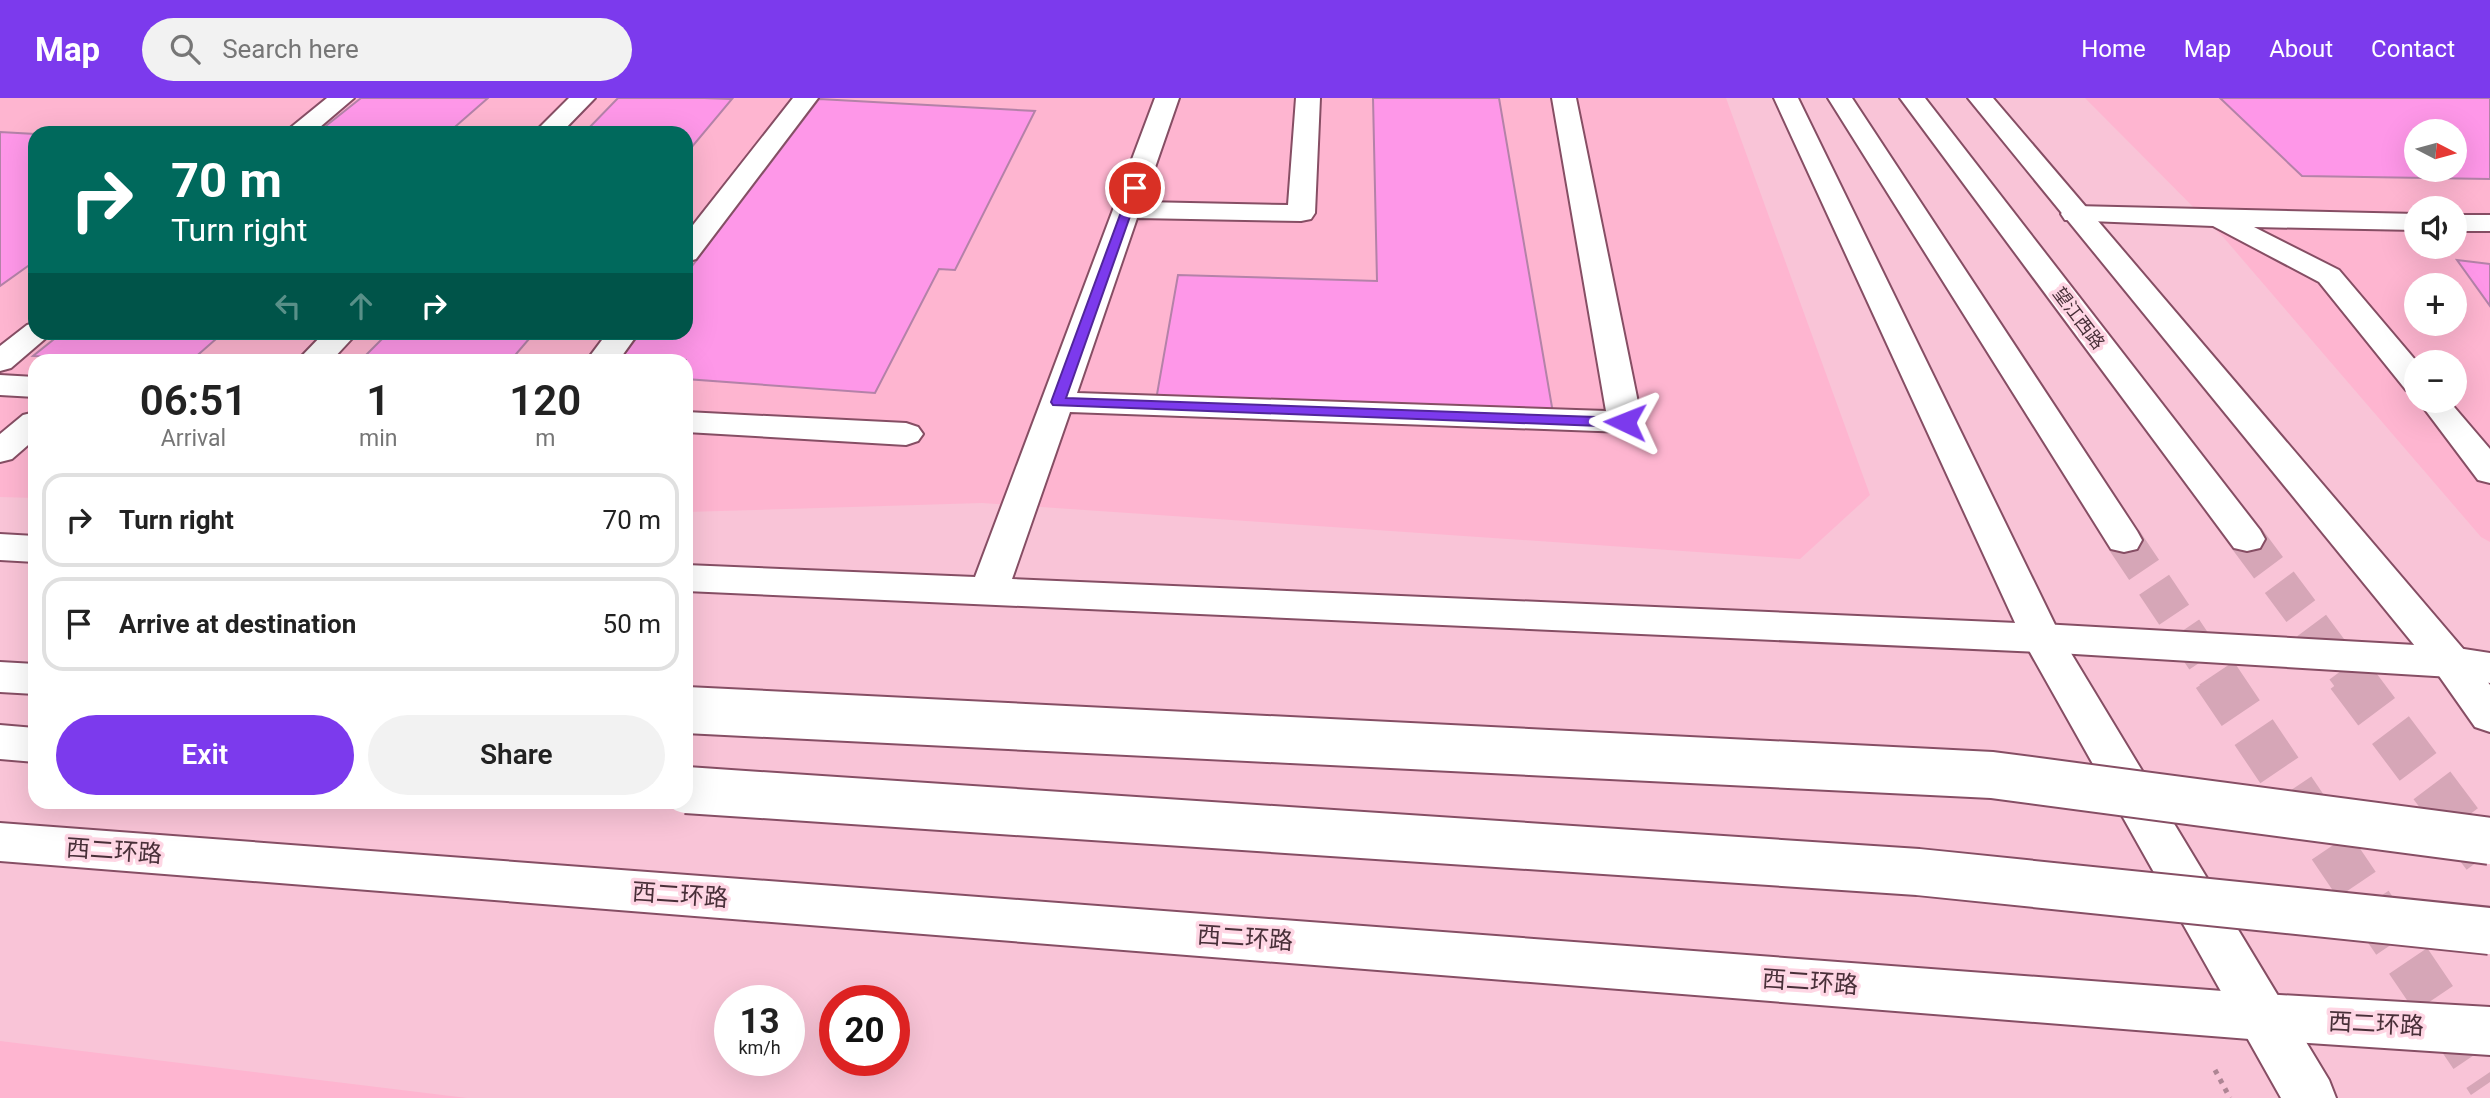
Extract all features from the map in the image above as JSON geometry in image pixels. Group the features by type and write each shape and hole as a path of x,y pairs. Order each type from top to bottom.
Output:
{"main road":[{"path":"306,126 342,98"},
{"path":"554,126 583,98"},
{"path":"693,244 806,98"},
{"path":"989,591 1167,98"},
{"path":"1126,210 1301,213 1308,98"},
{"path":"1058,402 1625,422 1564,98"},
{"path":"1786,98 2042,638 2310,1098"},
{"path":"1840,98 2124,540"},
{"name":"望江西路","path":"1912,98 2247,539"},
{"path":"1980,98 2451,662 2490,716"},
{"path":"2075,214 2404,222"},
{"path":"2216,218 2329,276 2404,367"},
{"path":"2467,223 2490,223"},
{"path":"0,361 28,339"},
{"path":"320,354 335,340"},
{"path":"0,384 28,386"},
{"path":"2442,413 2488,466"},
{"path":"693,422 906,434"},
{"path":"0,451 28,428"},
{"path":"0,547 28,549"},
{"path":"693,578 2042,638 2451,662 2490,667"},
{"path":"0,677 28,679"},
{"path":"693,710 1992,775 2490,841"},
{"path":"0,742 28,744"},
{"path":"693,790 1917,872 2490,931"},
{"name":"西二环路","path":"0,842 2262,1017 2490,1031"}],"shaded area":[{"path":"0,98 1726,98 1870,495 1800,559 982,503 693,512 693,354 28,354 28,498 0,497"},
{"path":"2085,98 2490,98 2490,542 2481,537 2224,238"},
{"path":"0,1041 467,1098 0,1098"}],"building":[{"path":"361,98 488,98 456,126 326,126"},
{"path":"618,98 732,99 693,146 693,126 591,126"},
{"path":"1373,98 1499,98 1553,413 1156,400 1178,275 1377,281"},
{"path":"2220,98 2490,98 2490,179 2468,179 2468,119 2404,119 2404,178 2302,176"},
{"path":"819,99 1035,111 955,270 939,269 875,393 693,380 693,354 624,354 635,340 693,340 693,265"},
{"path":"0,132 28,134 28,266 0,286"},
{"path":"2457,260 2490,264 2490,306 2467,273"},
{"path":"53,340 215,340 199,354 36,354"},
{"path":"381,340 528,340 516,354 367,354"}],"tunnel":[{"path":"2247,539 2350,677"},
{"path":"2124,540 2216,677"},
{"path":"2215,675 2490,1082"},
{"path":"2349,675 2485,856"}],"route":[{"path":"1135,188 1058,402 1625,422"}]}
